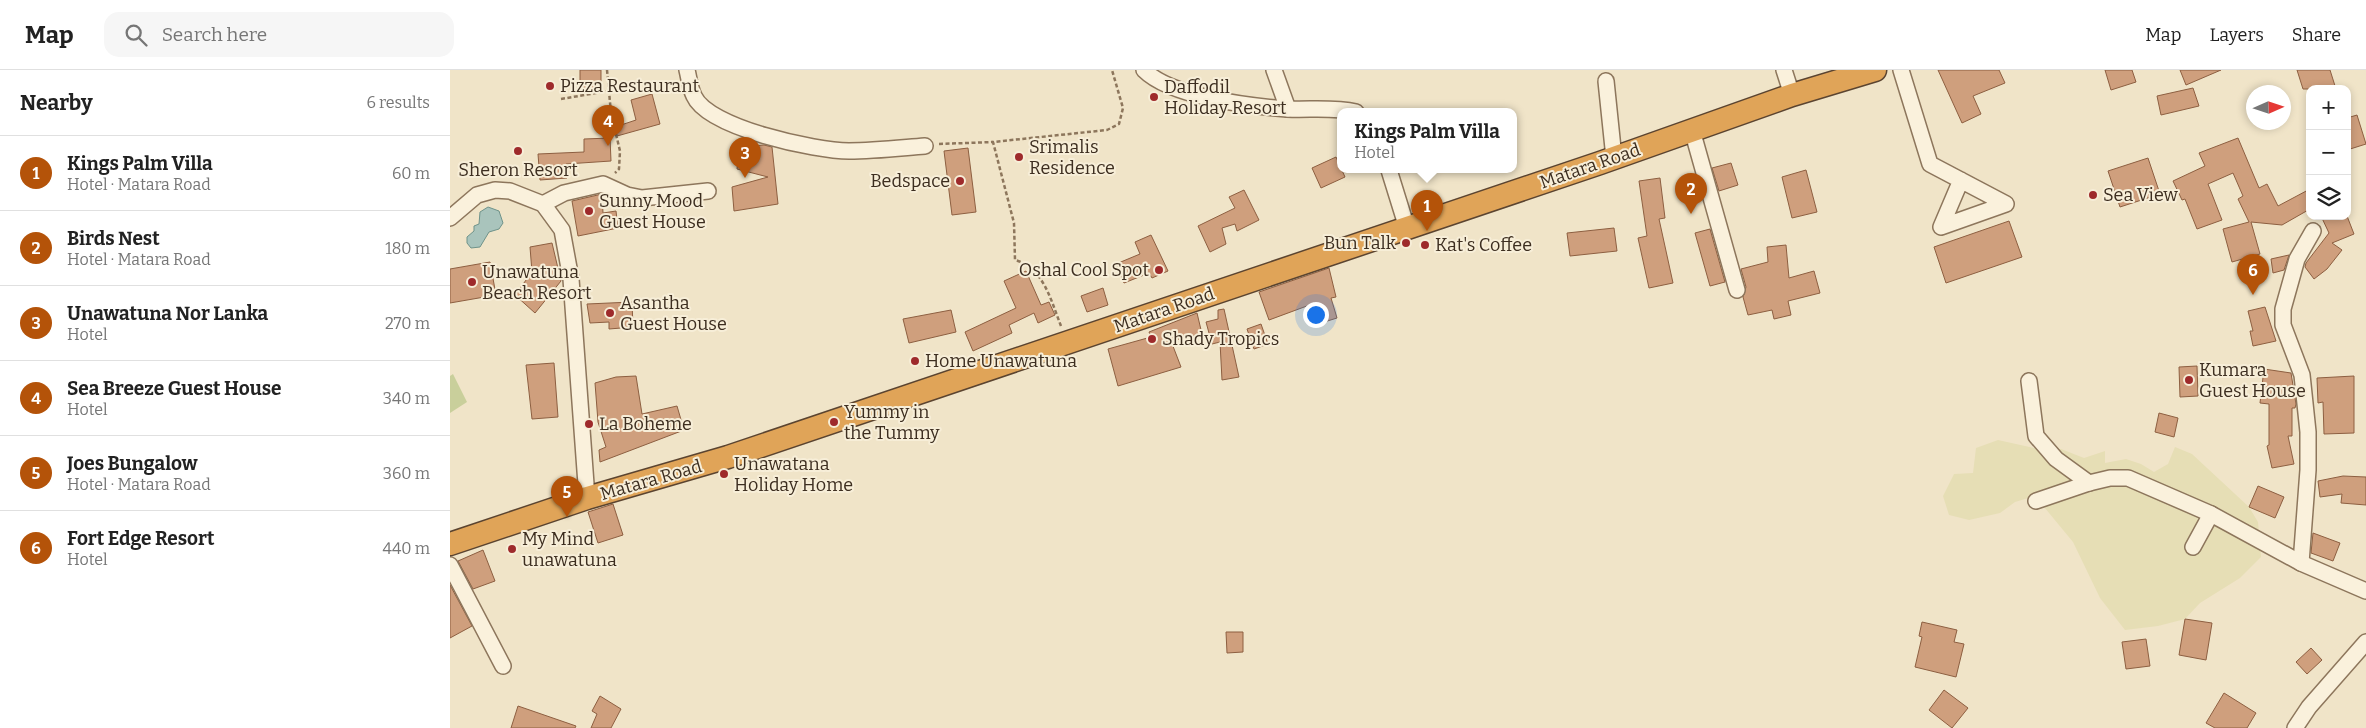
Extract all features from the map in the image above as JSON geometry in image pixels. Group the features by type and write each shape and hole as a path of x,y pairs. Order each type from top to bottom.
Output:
{"highway":[{"name":"Matara Road","path":"450,544 587,498 728,457 1614,158 1792,95 1868,71"}],"street":[{"path":"687,70 694,98 715,116 742,130 824,149 848,151 925,146"},
{"path":"1144,70 1168,85 1218,100 1288,109 1337,111"},
{"path":"1274,70 1288,109"},
{"path":"1784,70 1792,95"},
{"path":"1901,70 1930,164 1961,180"},
{"path":"1606,81 1614,158"},
{"path":"1692,130 1737,290"},
{"path":"1390,173 1407,228"},
{"path":"543,204 564,193 602,184 627,195 642,198 708,191"},
{"path":"450,218 476,195 494,190 510,191 543,204 562,230 571,279 587,498"},
{"path":"2301,563 2308,470 2308,432 2302,375 2283,325 2283,309 2297,259 2314,231"},
{"path":"2029,381 2036,436 2056,459 2089,484"},
{"path":"2036,501 2110,478 2128,478 2211,514 2301,563 2366,592"},
{"path":"2193,547 2211,514"},
{"path":"450,565 503,666"},
{"path":"2295,728 2309,707 2366,642"}],"path":[{"path":"602,184 619,169 620,151 611,113 607,70"},
{"path":"925,146 993,142 1107,130 1119,124 1123,108 1112,70"},
{"path":"560,99 609,91"},
{"path":"993,142 1014,223 1015,260 1027,263 1038,275 1067,342"}],"shaded area":[{"path":"1998,440 2034,448 2061,449 2084,458 2105,451 2105,463 2126,459 2141,464 2154,472 2168,464 2175,447 2192,454 2249,507 2258,522 2261,557 2240,578 2200,603 2185,619 2158,626 2125,630 2100,598 2073,542 2035,496 2015,502 2000,513 1969,520 1949,515 1943,496 1954,474 1973,473 1976,448"}],"green space":[{"path":"453,374 467,402 450,413 450,376"}],"water":[{"path":"488,207 499,211 503,223 499,229 489,232 480,247 471,248 467,243 467,237 474,231 474,226 479,224 480,212"}],"building":[{"path":"580,70 601,70 601,88 580,88"},
{"path":"1938,70 1999,70 2005,83 1973,96 1981,114 1962,123"},
{"path":"2105,70 2132,70 2136,82 2111,90"},
{"path":"2180,70 2221,70 2186,85"},
{"path":"2297,70 2330,70 2335,85 2306,85 2306,89 2303,89"},
{"path":"2193,88 2199,106 2161,115 2157,96"},
{"path":"652,94 660,124 617,136 615,127 636,120 631,100"},
{"path":"2357,115 2366,144 2351,149 2351,130 2351,117"},
{"path":"610,138 611,161 566,164 567,178 540,180 538,154 584,152 584,139"},
{"path":"2238,138 2259,188 2267,184 2278,206 2306,191 2306,211 2282,225 2251,222 2260,254 2232,262 2223,229 2249,222 2238,199 2243,196 2233,173 2208,184 2222,220 2197,229 2185,199 2182,200 2173,181 2205,166 2199,153"},
{"path":"764,145 772,147 778,204 734,211 732,187 768,177 737,169 739,147"},
{"name":"Bedspace","path":"968,148 976,212 952,215 944,151"},
{"path":"1336,157 1337,173 1343,173 1345,177 1321,188 1312,168"},
{"path":"2148,158 2160,194 2120,207 2108,171"},
{"path":"1731,163 1738,185 1719,191 1712,168"},
{"path":"1806,170 1817,212 1792,218 1782,177"},
{"path":"1660,178 1665,218 1659,219 1673,283 1649,288 1638,238 1647,236 1639,181"},
{"path":"1244,190 1259,220 1237,231 1235,224 1222,228 1226,244 1210,252 1198,226 1235,208 1229,197"},
{"path":"602,194 603,213 616,211 618,228 578,236 572,201"},
{"path":"2323,220 2349,220 2354,234 2332,243 2342,250 2327,269 2314,279 2305,267 2306,263 2329,233"},
{"path":"2009,221 2022,257 1946,283 1934,247"},
{"path":"1614,228 1617,251 1570,256 1567,233"},
{"path":"1710,229 1725,282 1710,286 1695,233"},
{"path":"1151,235 1168,271 1152,278 1149,273 1124,283 1116,264 1140,254 1135,242"},
{"path":"552,243 561,281 535,313 515,295 532,272 530,247"},
{"path":"1786,245 1789,278 1814,271 1820,293 1788,301 1791,315 1774,319 1772,310 1748,315 1743,297 1746,287 1741,269 1768,262 1767,247"},
{"path":"2289,255 2284,270 2273,273 2271,259"},
{"name":"Unawatuna Beach Resort","path":"490,262 496,295 450,303 450,269"},
{"path":"1329,268 1336,297 1331,298 1337,318 1321,323 1315,303 1269,320 1259,292"},
{"path":"1026,271 1041,305 1049,302 1055,315 1038,323 1034,313 1009,325 1012,333 973,351 965,332 1016,308 1004,281"},
{"path":"1103,288 1108,305 1087,312 1081,296"},
{"name":"Asantha Guest House","path":"632,302 633,327 609,329 609,322 590,323 587,304"},
{"path":"2265,307 2276,341 2253,346 2250,331 2253,331 2248,311"},
{"path":"1224,309 1239,377 1222,380 1220,342 1212,344 1206,322 1218,319 1218,310"},
{"path":"951,310 956,332 909,343 903,319"},
{"path":"1197,313 1202,334 1171,341 1181,367 1118,386 1108,349 1151,337 1149,332"},
{"path":"1261,324 1268,344 1254,349 1247,329"},
{"path":"554,363 558,417 532,419 526,365"},
{"path":"2197,366 2198,396 2180,397 2179,367"},
{"path":"2264,369 2291,373 2296,404 2295,408 2292,408 2292,436 2288,436 2294,464 2272,468 2267,446 2269,445 2269,404 2260,403"},
{"path":"636,376 642,414 677,406 684,430 600,462 599,450 606,447 598,422 595,383 616,377"},
{"path":"2354,376 2354,433 2324,434 2323,402 2318,403 2317,378"},
{"path":"2159,413 2178,418 2174,437 2155,432"},
{"path":"2343,476 2366,477 2366,505 2341,503 2342,494 2320,497 2318,481"},
{"path":"2258,486 2284,497 2275,518 2249,507"},
{"path":"613,504 623,535 598,543 588,512"},
{"path":"2313,533 2340,543 2333,561 2311,553"},
{"path":"483,550 495,581 473,589 458,561"},
{"path":"450,585 472,626 450,638"},
{"path":"2185,619 2212,623 2206,660 2179,655"},
{"path":"1922,622 1957,630 1954,642 1964,644 1956,677 1915,667 1922,637 1919,636"},
{"path":"1226,632 1243,632 1243,652 1227,653"},
{"path":"2146,639 2150,666 2126,669 2122,642"},
{"path":"2311,648 2322,660 2307,674 2296,662"},
{"path":"1944,690 1968,708 1952,728 1929,710"},
{"path":"2224,693 2256,713 2247,728 2215,728 2206,723"},
{"path":"600,696 621,709 611,728 591,728 597,714 592,711"},
{"path":"518,706 576,726 575,728 511,728"}],"place":[{"name":"Pizza Restaurant","path":"550,86"},
{"name":"Daffodil Holiday Resort","path":"1154,97"},
{"name":"Sea Breeze Guest House","path":"608,146"},
{"name":"Sheron Resort","path":"518,151"},
{"name":"Srimalis Residence","path":"1019,157"},
{"name":"Unawatuna Nor Lanka","path":"745,178"},
{"name":"Bedspace","path":"960,181"},
{"name":"Sea View","path":"2093,195"},
{"name":"Sunny Mood Guest House","path":"589,211"},
{"name":"Birds Nest","path":"1691,214"},
{"name":"Kings Palm Villa","path":"1427,231"},
{"name":"Bun Talk","path":"1406,243"},
{"name":"Kat's Coffee","path":"1425,245"},
{"name":"Oshal Cool Spot","path":"1159,270"},
{"name":"Unawatuna Beach Resort","path":"472,282"},
{"name":"Fort Edge Resort","path":"2253,295"},
{"name":"Asantha Guest House","path":"610,313"},
{"name":"Shady Tropics","path":"1152,339"},
{"name":"Home Unawatuna","path":"915,361"},
{"name":"Kumara Guest House","path":"2189,380"},
{"name":"Yummy in the Tummy","path":"834,422"},
{"name":"La Boheme","path":"589,424"},
{"name":"Unawatana Holiday Home","path":"724,474"},
{"name":"Joes Bungalow","path":"567,517"},
{"name":"My Mind unawatuna","path":"512,549"}]}
